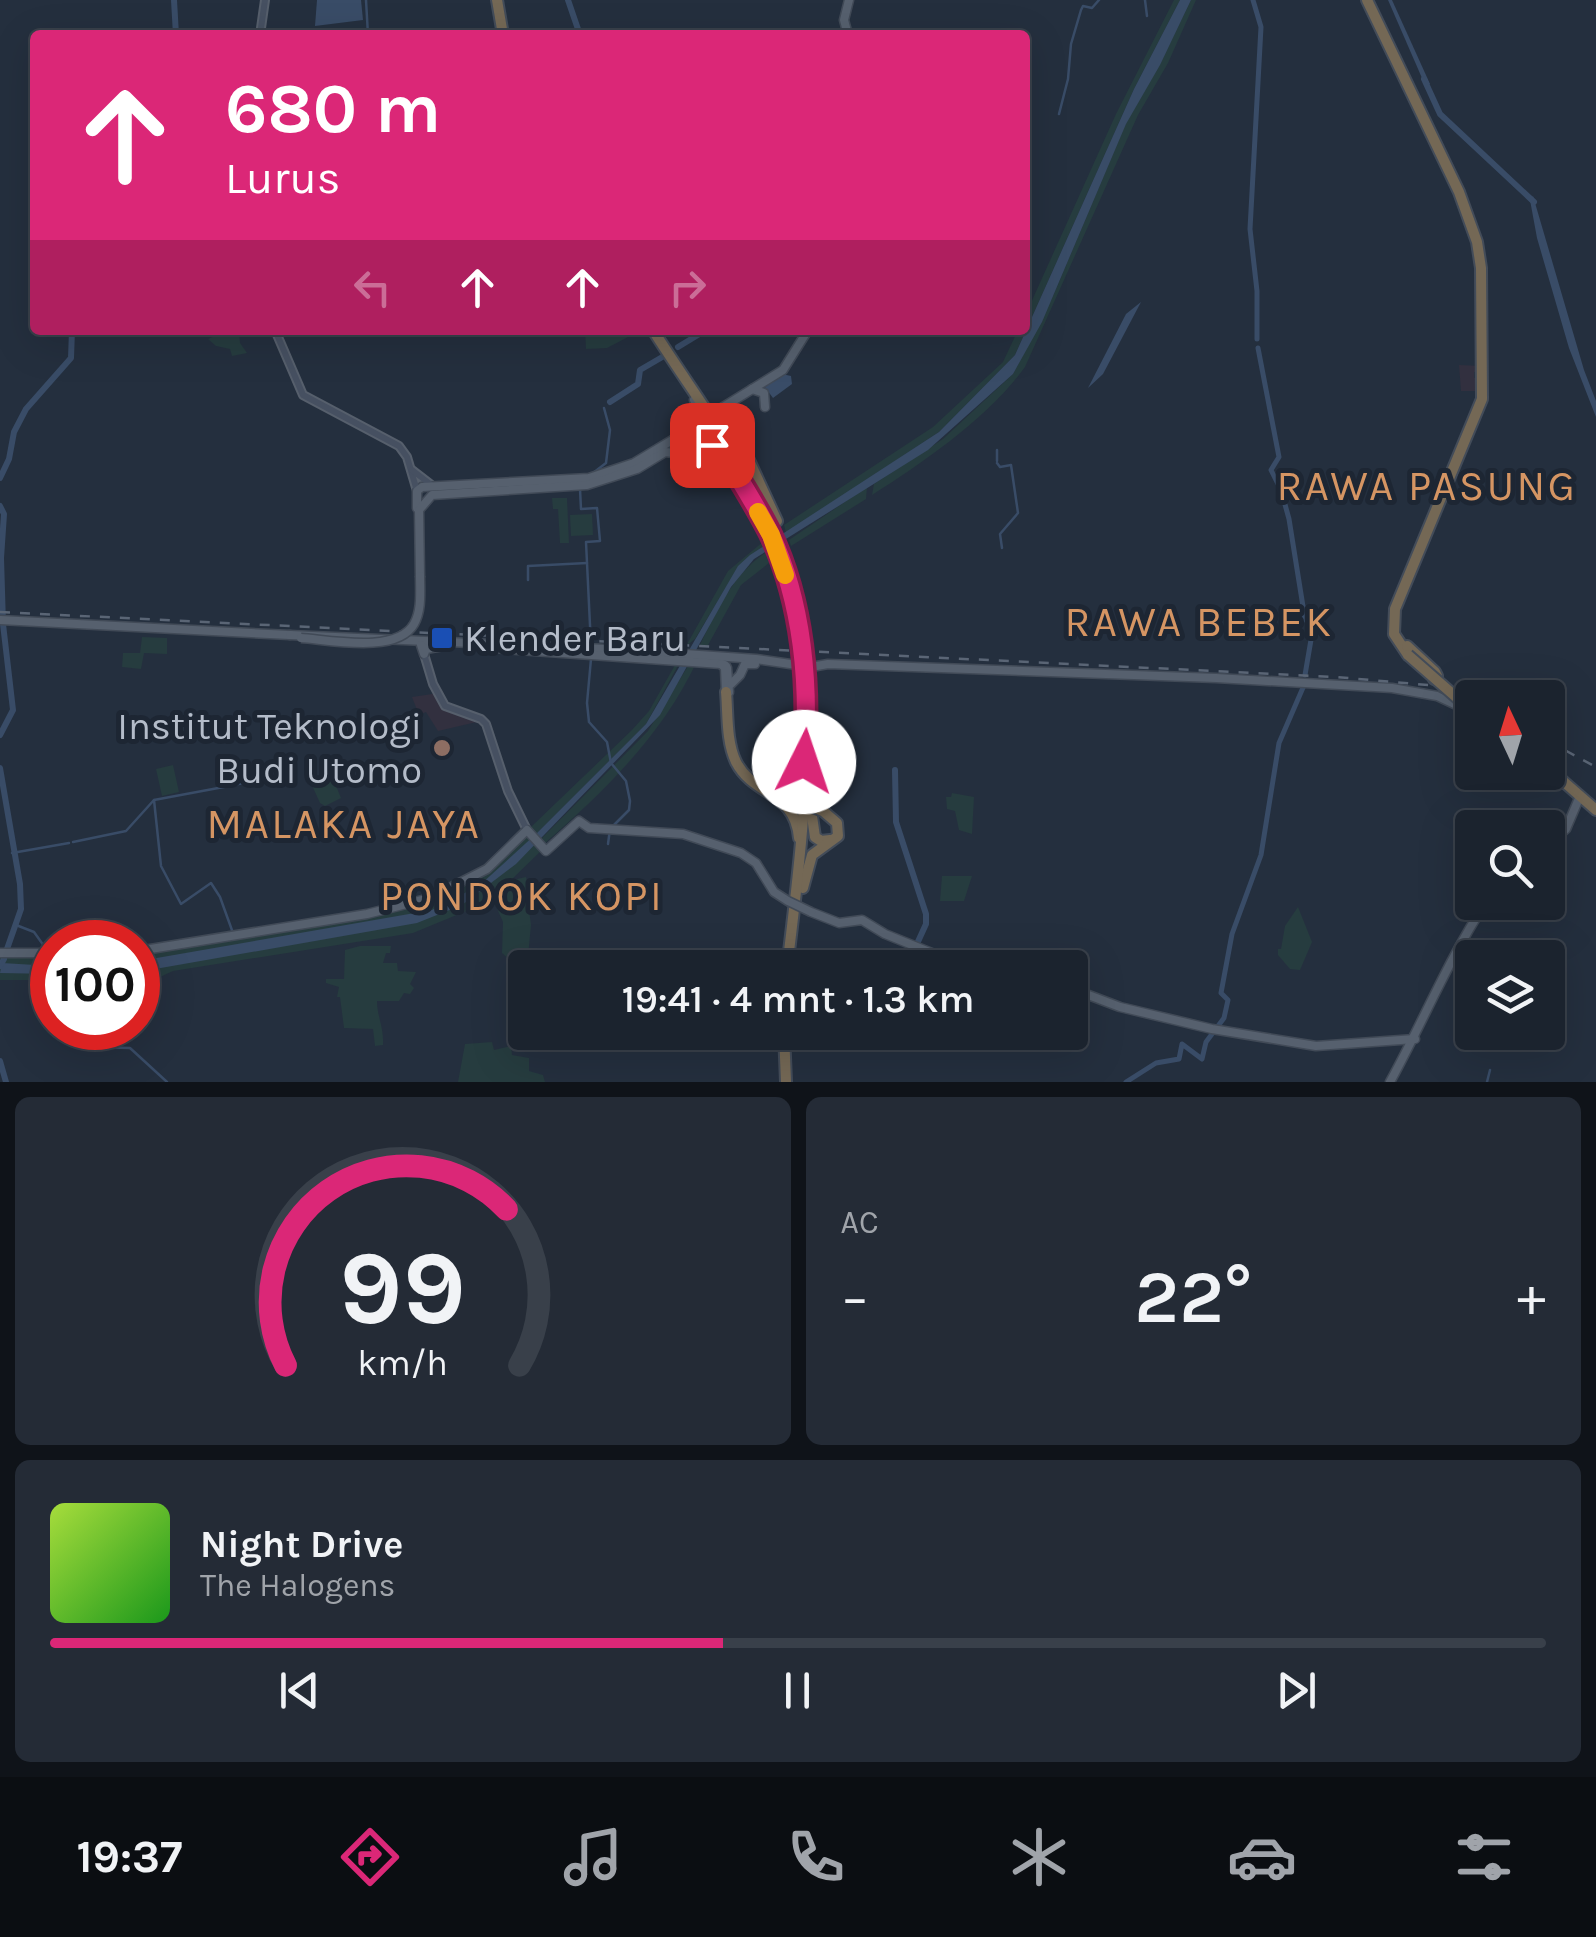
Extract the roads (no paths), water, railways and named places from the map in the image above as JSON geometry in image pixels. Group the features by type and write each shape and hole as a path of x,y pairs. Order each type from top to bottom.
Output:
{"highway":[{"path":"495,0 500,30"},
{"path":"1369,2 1468,209 1482,252 1484,405 1398,600 1396,617 1395,635 1401,653 1436,678 1435,672 1401,636 1398,600"},
{"path":"1438,145 1477,242 1483,297 1482,399 1452,478"},
{"path":"659,335 756,484 775,531"},
{"path":"712,445 723,452 775,531"},
{"path":"742,445 791,575 806,678 811,801 812,833 826,842 834,836 836,827 822,811 797,801 758,784"},
{"path":"783,553 800,633"},
{"path":"1395,635 1408,655 1455,696"},
{"path":"791,950 806,812 806,678"},
{"path":"730,687 739,761 758,784 792,812 798,831 799,864"},
{"path":"758,784 782,786 797,776 804,762 807,718"},
{"path":"1565,785 1596,811"},
{"path":"792,950 811,801"},
{"path":"802,888 812,855 836,840 840,832 838,824 822,811"},
{"path":"783,1050 784,1082"}],"main road":[{"path":"261,30 265,0"},
{"path":"847,30 844,20 849,0"},
{"path":"277,335 303,394 397,444 406,454 418,491 419,577"},
{"path":"418,491 585,478 634,463 786,365 804,335"},
{"path":"752,389 764,393 765,407"},
{"path":"290,636 376,643 406,634 418,613 419,513 422,504 435,493 582,486 636,469 665,452 690,456 712,441 713,433 694,400"},
{"path":"689,412 700,412"},
{"path":"678,437 676,446 680,454"},
{"path":"411,470 434,487"},
{"path":"3,622 379,642 586,648 597,652"},
{"path":"379,642 408,642 423,649 449,646 738,658 811,667 858,664 1270,683 1427,694 1455,703"},
{"path":"423,649 435,689 445,706 485,722 527,829 545,847 579,821 588,828 696,838 750,857 774,892 812,912 837,923 862,920 926,950"},
{"path":"730,687 742,666 738,658"},
{"path":"696,659 721,664 730,687"},
{"path":"730,687 746,664 812,670 972,669"},
{"path":"1364,689 1455,704"},
{"path":"1565,830 1579,797"},
{"path":"160,947 343,919 431,895 475,876 527,829"},
{"path":"269,930 367,913"},
{"path":"1390,1082 1415,1039 1448,964 1475,920"},
{"path":"1088,995 1214,1029 1321,1047 1415,1039"}],"water":[{"path":"317,0 361,0 363,20 315,26"},
{"path":"1180,0 1191,0 1126,124 1042,322 1013,374 928,450 754,559 731,587 660,715 516,864 462,905 417,923 160,968 160,957 432,910 480,885 646,724 738,566 939,432 1015,355 1024,335 1030,335 1030,321 1134,89"},
{"path":"1388,0 1392,0 1430,84 1425,85"},
{"path":"1533,196 1596,401 1596,417 1569,348 1537,238 1530,200"},
{"path":"1141,302 1103,374 1088,388 1126,314"},
{"path":"782,374 791,376 792,384 773,398 764,386"},
{"path":"2,963 30,965 30,974 0,973"}],"waterway":[{"path":"174,0 176,30"},
{"path":"366,0 368,30"},
{"path":"568,0 578,30"},
{"path":"1059,114 1081,10 1083,6 1092,8 1099,0"},
{"path":"1145,0 1147,16"},
{"path":"1253,0 1261,27 1250,229 1257,291 1257,339"},
{"path":"1424,79 1440,114 1534,202"},
{"path":"0,478 9,459 14,432 26,409 71,358 72,335"},
{"path":"678,347 698,335"},
{"path":"1258,348 1279,457 1271,470 1289,519 1305,619 1313,628 1305,675"},
{"path":"610,402 638,384 640,370 664,356"},
{"path":"593,473 606,463 610,430 604,408"},
{"path":"997,450 997,461"},
{"path":"997,463 1000,467 1011,465 1018,513 1000,534 1002,548"},
{"path":"580,489 581,509 597,508 600,541 586,542 591,646"},
{"path":"0,506 4,514 3,624 13,710 0,735"},
{"path":"528,580 528,566 587,563"},
{"path":"591,659 589,722 607,742 611,763 626,781 630,801 629,810 610,829 608,844"},
{"path":"1126,1082 1156,1063 1179,1059 1182,1044 1202,1059 1206,1042 1224,1018 1228,1000 1221,993 1232,934 1261,855 1279,743 1305,683"},
{"path":"0,768 21,909 7,949"},
{"path":"895,770 896,822 926,914 926,924 914,950"},
{"path":"233,785 244,783"},
{"path":"73,842 126,831 154,800 229,786"},
{"path":"154,800 161,866 181,904 211,883 233,933"},
{"path":"12,853 69,843"},
{"path":"16,925 30,930"},
{"path":"0,966 4,959"},
{"path":"132,1050 167,1082"},
{"path":"0,1061 6,1082"},
{"path":"1487,1082 1490,1070"}],"railway":[{"path":"0,612 1336,677 1439,686 1455,691"},
{"path":"1565,750 1596,767"}],"place":[{"name":"Klender Baru","path":"442,638"},
{"name":"Institut Teknologi Budi Utomo","path":"442,748"}],"district":[{"name":"RAWA PASUNG","path":"1427,486"},
{"name":"RAWA BEBEK","path":"1199,622"},
{"name":"MALAKA JAYA","path":"344,824"},
{"name":"PONDOK KOPI","path":"522,896"}]}
